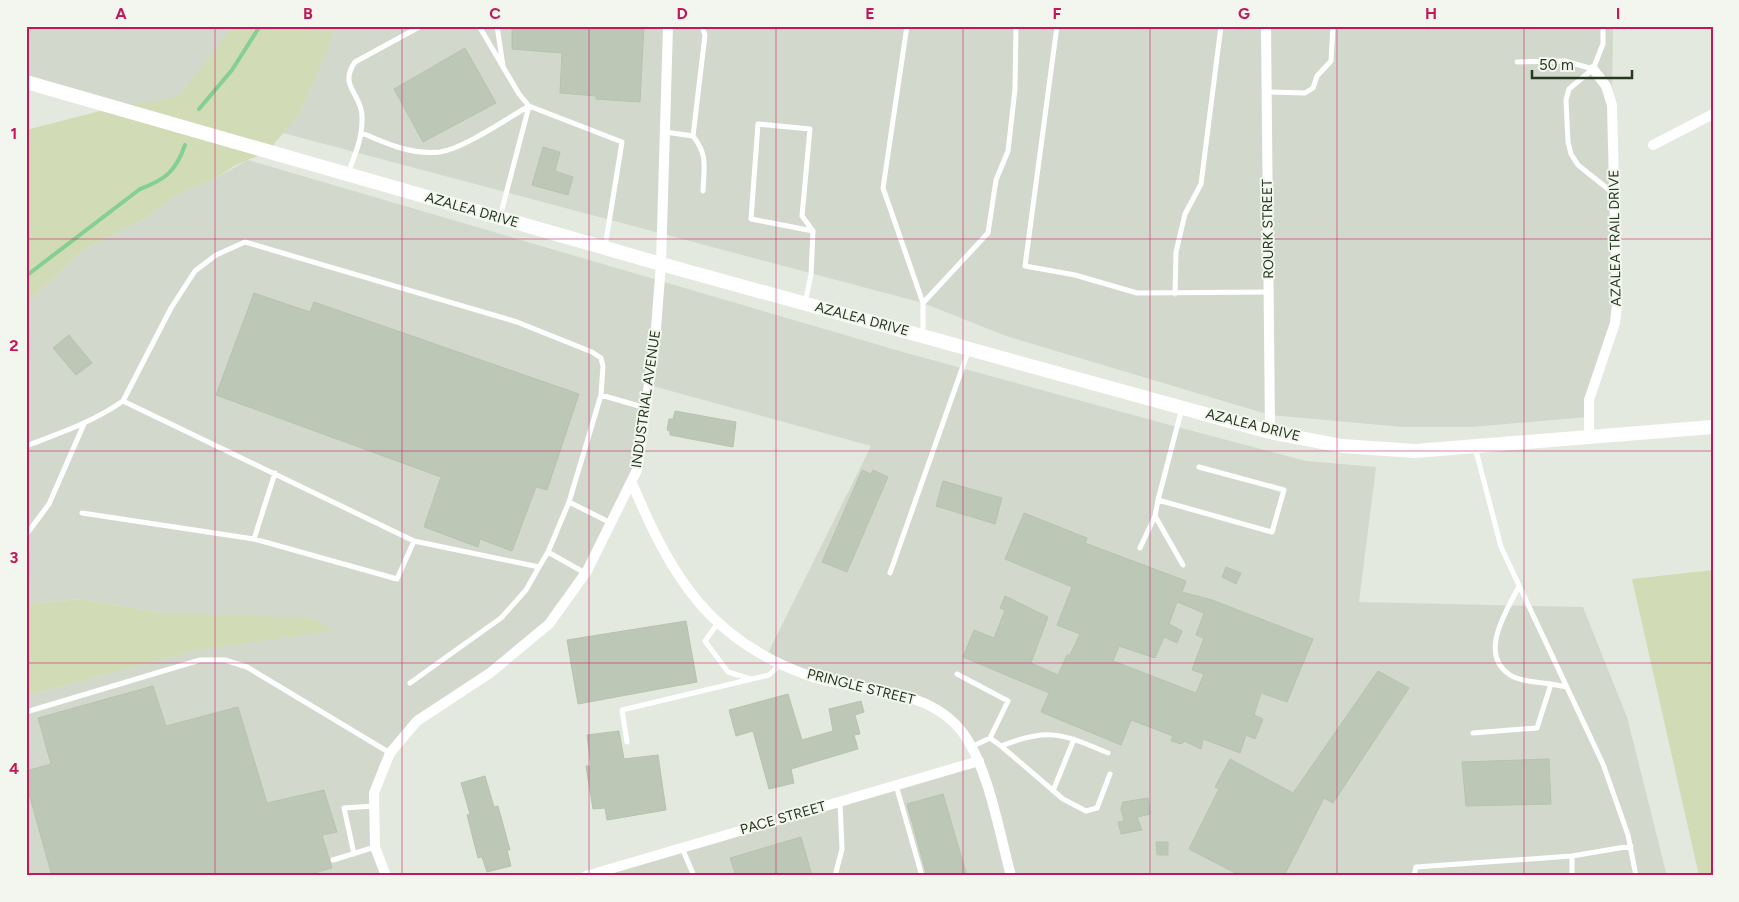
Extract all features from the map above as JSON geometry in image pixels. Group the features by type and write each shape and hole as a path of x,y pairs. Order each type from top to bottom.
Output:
{"street":[{"name":"INDUSTRIAL AVENUE","path":"383,875 375,847 374,793 390,753 417,721 490,673 549,624 586,573 637,470 655,341 661,264 668,26"},
{"name":"ROURK STREET","path":"1266,26 1270,432"},
{"name":"AZALEA TRAIL DRIVE","path":"1589,438 1589,400 1615,323 1617,304 1612,104 1606,86 1592,69"},
{"name":"AZALEA DRIVE","path":"26,82 661,264 1270,432 1342,446 1415,451 1713,427"},
{"path":"1653,145 1713,114"},
{"name":"PRINGLE STREET","path":"632,483 655,537 682,582 718,623 734,637 766,657 811,676 893,692 921,702 942,715 962,732 980,761 1011,876"},
{"name":"PACE STREET","path":"586,876 980,761"}],"lane":[{"path":"348,174 362,133 362,113 348,80 348,72 355,62 421,26"},
{"path":"479,26 518,94 529,106 622,142 605,248"},
{"path":"497,26 504,69"},
{"path":"702,26 706,35 693,136 705,155 703,191"},
{"path":"907,26 883,188 923,303 924,336"},
{"path":"923,303 988,233 996,180 1008,151 1015,88 1016,26"},
{"path":"1057,26 1025,266 1076,275 1137,293 1234,294 1269,292"},
{"path":"1175,294 1176,252 1184,214 1201,184 1221,26"},
{"path":"1266,92 1305,93 1313,88 1317,76 1331,61 1333,26"},
{"path":"1603,26 1603,44 1592,69 1569,88 1566,100 1568,142 1571,154 1578,165 1615,195"},
{"path":"1516,62 1565,61 1592,69"},
{"path":"362,133 400,149 442,152 459,145 529,106"},
{"path":"500,218 529,106"},
{"path":"805,303 811,275 813,231 802,216 810,129 758,124 751,219 813,231"},
{"path":"665,132 693,136"},
{"path":"26,446 84,424 122,401 171,308 195,271 216,255 245,242 517,322 592,352 601,358 603,366 601,395 569,502 548,552 526,590 501,618 410,683"},
{"path":"890,572 969,349"},
{"path":"601,395 646,408"},
{"path":"122,401 414,541 539,567"},
{"path":"1140,548 1155,516 1182,407"},
{"path":"26,535 49,504 84,424"},
{"path":"1475,446 1501,547 1518,588 1603,764 1631,846 1636,876"},
{"path":"1158,500 1272,532 1284,490 1199,467"},
{"path":"254,540 275,473"},
{"path":"569,502 612,523"},
{"path":"82,513 254,540 398,579 414,541"},
{"path":"1155,516 1183,564"},
{"path":"548,552 586,573"},
{"path":"1518,588 1498,630 1494,643 1498,662 1510,675 1567,687"},
{"path":"718,623 705,642 728,672 752,680"},
{"path":"26,712 200,660 224,660 247,666 390,753"},
{"path":"628,742 622,710 752,680 769,675 782,664"},
{"path":"957,674 1008,701 990,738 971,747"},
{"path":"1473,733 1537,728 1551,684"},
{"path":"1001,746 1046,734 1074,739 1108,753"},
{"path":"990,738 1063,799 1086,811 1097,808 1110,774"},
{"path":"1053,791 1074,739"},
{"path":"896,785 922,876"},
{"path":"835,876 842,849 840,802"},
{"path":"354,854 344,808 374,806"},
{"path":"1414,876 1416,867 1572,856 1631,846"},
{"path":"333,860 375,847"},
{"path":"682,848 694,876"},
{"path":"1572,856 1572,876"}],"shaded area":[{"path":"26,26 233,26 170,123 26,82"},
{"path":"334,26 1613,26 1612,105 1617,304 1588,417 1472,427 1403,427 1270,415 1006,336 923,303 283,133 299,115 325,55"},
{"path":"248,160 903,352 1166,424 1306,461 1376,467 1359,602 1583,607 1627,717 1667,876 586,876 979,761 962,732 921,702 811,676 766,657 871,446 649,385 637,470 586,573 549,624 417,721 390,753 374,793 375,847 386,876 26,876 26,696 197,650 331,630 163,613 81,599 26,604 26,304 84,249 143,220 178,194 214,179"}],"green space":[{"path":"233,26 335,26 327,51 299,115 267,152 236,165 214,179 178,194 143,220 84,249 26,304 26,130 116,107 178,97"},
{"path":"1713,570 1713,876 1699,876 1632,579"},
{"path":"81,599 163,613 314,618 331,631 197,650 26,696 26,604"}],"building":[{"path":"512,26 644,26 640,102 596,99 596,96 560,93 562,53 512,49"},
{"path":"465,48 496,103 423,142 394,89"},
{"path":"543,147 560,152 555,171 573,177 568,195 532,185"},
{"path":"254,293 310,312 314,302 579,394 547,490 536,487 512,551 480,539 478,547 424,527 441,477 216,395"},
{"path":"69,335 92,363 76,375 53,348"},
{"path":"675,411 736,422 733,447 670,435 670,431 667,430 669,419 673,419"},
{"path":"862,470 871,474 873,470 888,477 847,572 822,562"},
{"path":"943,481 1002,498 995,524 936,506"},
{"path":"1024,513 1087,538 1085,543 1186,581 1182,592 1212,600 1313,639 1287,702 1261,693 1254,715 1263,719 1255,739 1246,735 1240,753 1203,739 1201,749 1184,741 1182,744 1171,741 1173,736 1131,720 1121,745 1041,712 1049,693 963,657 974,630 994,638 1005,610 1000,608 1005,596 1048,617 1031,663 1058,675 1067,655 1070,655 1080,634 1057,625 1072,587 1005,559","holes":["1177,602 1204,613 1196,635 1204,638 1192,670 1204,674 1196,693 1113,661 1119,646 1155,658 1164,637 1177,643 1182,631 1169,624"]},
{"path":"1226,567 1241,573 1236,584 1222,577"},
{"path":"686,621 697,682 578,704 567,640"},
{"path":"1378,671 1409,688 1333,803 1324,798 1284,876 1241,876 1189,849 1219,789 1215,787 1230,759 1293,793"},
{"path":"153,686 166,726 238,707 267,803 324,790 337,832 322,835 332,868 304,876 52,876 26,783 26,771 51,764 38,718"},
{"path":"788,694 802,740 833,731 829,709 861,701 864,712 855,715 860,734 854,735 858,749 791,769 794,783 769,789 753,731 736,736 729,710"},
{"path":"619,731 624,759 658,755 666,810 607,820 605,808 593,809 586,766 591,766 587,735"},
{"path":"1549,759 1551,804 1466,806 1462,762"},
{"path":"485,776 494,807 498,806 510,850 507,850 511,866 487,872 482,857 478,858 467,815 470,814 461,783"},
{"path":"943,794 967,876 927,876 907,804"},
{"path":"1148,798 1150,814 1137,817 1142,830 1121,834 1118,822 1124,821 1121,809 1123,802"},
{"path":"801,837 812,876 736,876 730,858"},
{"path":"1156,842 1168,842 1168,855 1157,855"}],"waterway":[{"path":"199,109 232,70 260,26"},
{"path":"26,276 140,189 163,178 178,162 185,145"}]}
